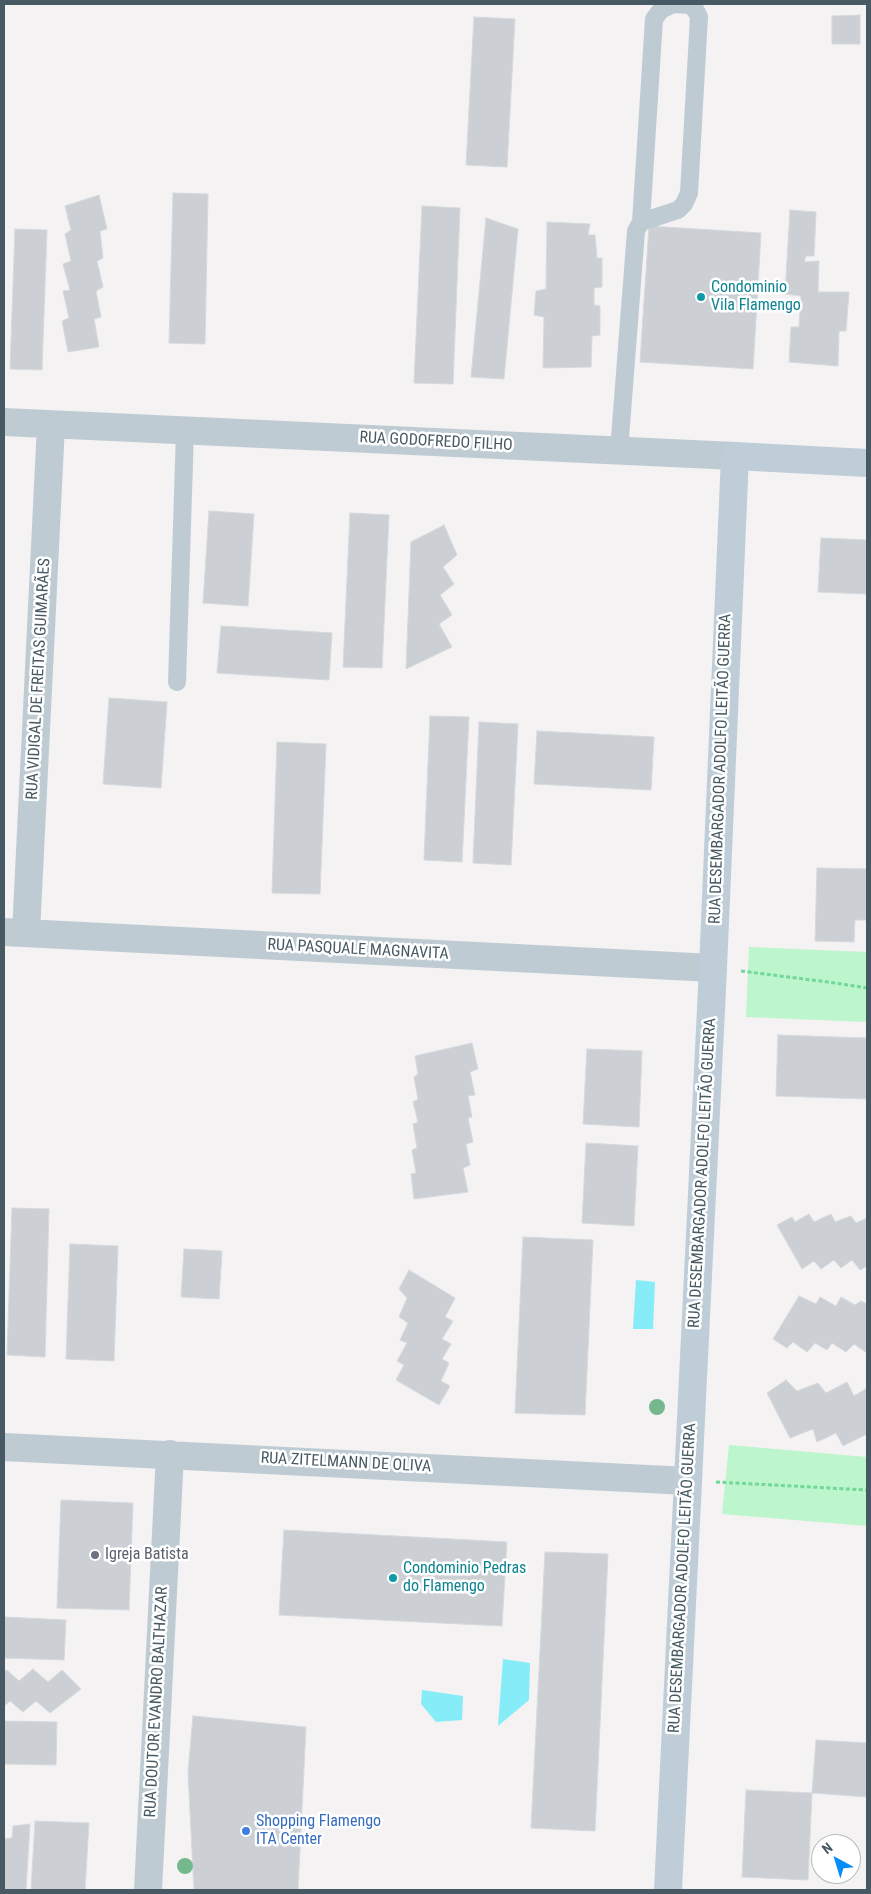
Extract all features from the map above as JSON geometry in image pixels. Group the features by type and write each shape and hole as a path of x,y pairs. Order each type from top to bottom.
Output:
{"street":[{"name":"RUA GODOFREDO FILHO","path":"4,422 867,463"},
{"name":"RUA VIDIGAL DE FREITAS GUIMARÃES","path":"15,933 51,425"},
{"name":"RUA DESEMBARGADOR ADOLFO LEITÃO GUERRA","path":"668,1890 713,968 735,456"},
{"name":"RUA PASQUALE MAGNAVITA","path":"15,933 713,968"},
{"name":"RUA ZITELMANN DE OLIVA","path":"4,1446 688,1481"},
{"name":"RUA DOUTOR EVANDRO BALTHAZAR","path":"148,1890 170,1454"}],"lane":[{"path":"619,450 636,231 641,222 654,19 661,10 673,4 689,5 695,9 699,17 688,193 684,204 678,210 641,222"},
{"path":"177,682 185,431"}],"path":[{"path":"713,968 867,988"},
{"path":"688,1481 867,1490"}],"green space":[{"path":"749,947 867,952 867,1022 746,1017"},
{"path":"729,1445 867,1457 867,1526 722,1514"}],"water":[{"path":"636,1280 655,1282 653,1329 633,1329"},
{"path":"503,1659 530,1663 529,1700 498,1726"},
{"path":"422,1690 463,1696 462,1720 436,1722 421,1704"}],"building":[{"path":"860,15 860,44 832,44 832,16"},
{"path":"474,17 515,19 507,167 466,165"},
{"path":"173,193 208,194 205,344 169,343"},
{"path":"99,195 107,229 100,231 103,258 97,261 103,287 96,291 101,317 94,319 99,347 68,352 62,321 69,318 63,291 70,290 63,264 71,261 65,234 71,230 65,206"},
{"path":"422,206 460,208 453,384 414,383"},
{"path":"790,210 816,212 814,256 806,256 804,262 819,261 818,292 849,292 846,331 839,331 838,366 789,362 791,327 799,327 801,296 785,294"},
{"path":"486,218 518,229 504,379 471,377"},
{"path":"547,222 590,224 588,235 595,235 597,258 602,258 602,287 594,288 594,305 600,306 600,335 592,336 591,367 543,368 544,317 534,315 536,291 546,289"},
{"name":"Condominio Vila Flamengo","path":"649,226 761,233 753,369 640,362"},
{"path":"15,229 47,230 42,370 10,369"},
{"path":"209,511 254,514 248,606 203,603"},
{"path":"350,513 389,515 382,668 343,667"},
{"path":"444,525 457,555 443,567 454,584 440,595 452,615 439,624 452,647 406,669 411,542"},
{"path":"821,538 867,540 867,594 818,592"},
{"path":"221,626 332,633 329,680 217,673"},
{"path":"109,698 167,702 161,788 103,784"},
{"path":"430,716 469,717 462,862 424,860"},
{"path":"479,722 518,724 511,865 473,863"},
{"path":"537,731 654,737 651,790 534,784"},
{"path":"277,742 326,744 320,894 272,893"},
{"path":"817,868 867,869 867,920 855,920 854,942 815,941"},
{"path":"778,1035 867,1038 867,1099 776,1096"},
{"path":"472,1043 478,1069 470,1072 475,1095 468,1096 472,1117 468,1118 473,1142 466,1144 470,1165 463,1168 468,1192 414,1199 411,1174 416,1173 412,1150 417,1148 413,1124 418,1122 413,1102 418,1099 414,1077 418,1074 415,1056"},
{"path":"587,1049 642,1051 639,1127 583,1124"},
{"path":"586,1143 638,1146 634,1226 582,1223"},
{"path":"12,1208 49,1209 45,1357 7,1355"},
{"path":"809,1214 814,1222 831,1214 835,1222 851,1216 856,1223 867,1218 867,1266 860,1270 852,1260 841,1268 834,1260 821,1269 814,1261 802,1269 777,1225 792,1217 795,1222"},
{"path":"523,1237 593,1240 585,1415 515,1413"},
{"path":"70,1244 118,1246 114,1361 66,1359"},
{"path":"184,1249 222,1251 219,1299 181,1297"},
{"path":"409,1270 455,1298 445,1317 453,1321 442,1339 451,1344 442,1359 449,1363 441,1381 450,1386 439,1405 396,1380 404,1365 397,1361 407,1343 400,1340 408,1323 399,1317 407,1298 399,1289"},
{"path":"799,1296 816,1304 820,1297 836,1306 841,1297 855,1305 861,1301 867,1304 867,1353 854,1344 846,1352 832,1343 827,1350 815,1343 807,1352 793,1342 787,1348 773,1339"},
{"path":"786,1380 797,1391 818,1383 826,1393 847,1382 854,1396 867,1388 867,1434 843,1446 836,1433 817,1442 813,1429 790,1438 767,1393"},
{"name":"Igreja Batista","path":"61,1500 133,1503 129,1610 57,1608"},
{"name":"Condominio Pedras do Flamengo","path":"284,1530 507,1542 502,1626 279,1615"},
{"name":"Condominio Pedras do Flamengo","path":"545,1552 608,1554 595,1831 531,1828"},
{"path":"4,1617 66,1620 64,1660 4,1658"},
{"path":"33,1669 48,1682 62,1670 81,1689 50,1713 36,1701 23,1712 10,1701 4,1706 4,1671 7,1670 19,1681"},
{"name":"Shopping Flamengo ITA Center","path":"193,1716 306,1727 298,1890 194,1890 188,1772"},
{"path":"4,1721 57,1722 56,1765 4,1764"},
{"path":"816,1740 867,1743 867,1797 812,1793"},
{"path":"746,1790 812,1793 808,1880 742,1877"},
{"path":"35,1821 89,1823 85,1890 31,1890"},
{"path":"30,1824 26,1890 4,1890 4,1839 12,1838 13,1826"}],"place":[{"name":"Condominio Vila Flamengo","path":"701,297"},
{"name":"Igreja Batista","path":"95,1555"},
{"name":"Condominio Pedras do Flamengo","path":"393,1578"},
{"name":"Shopping Flamengo ITA Center","path":"246,1831"}]}
